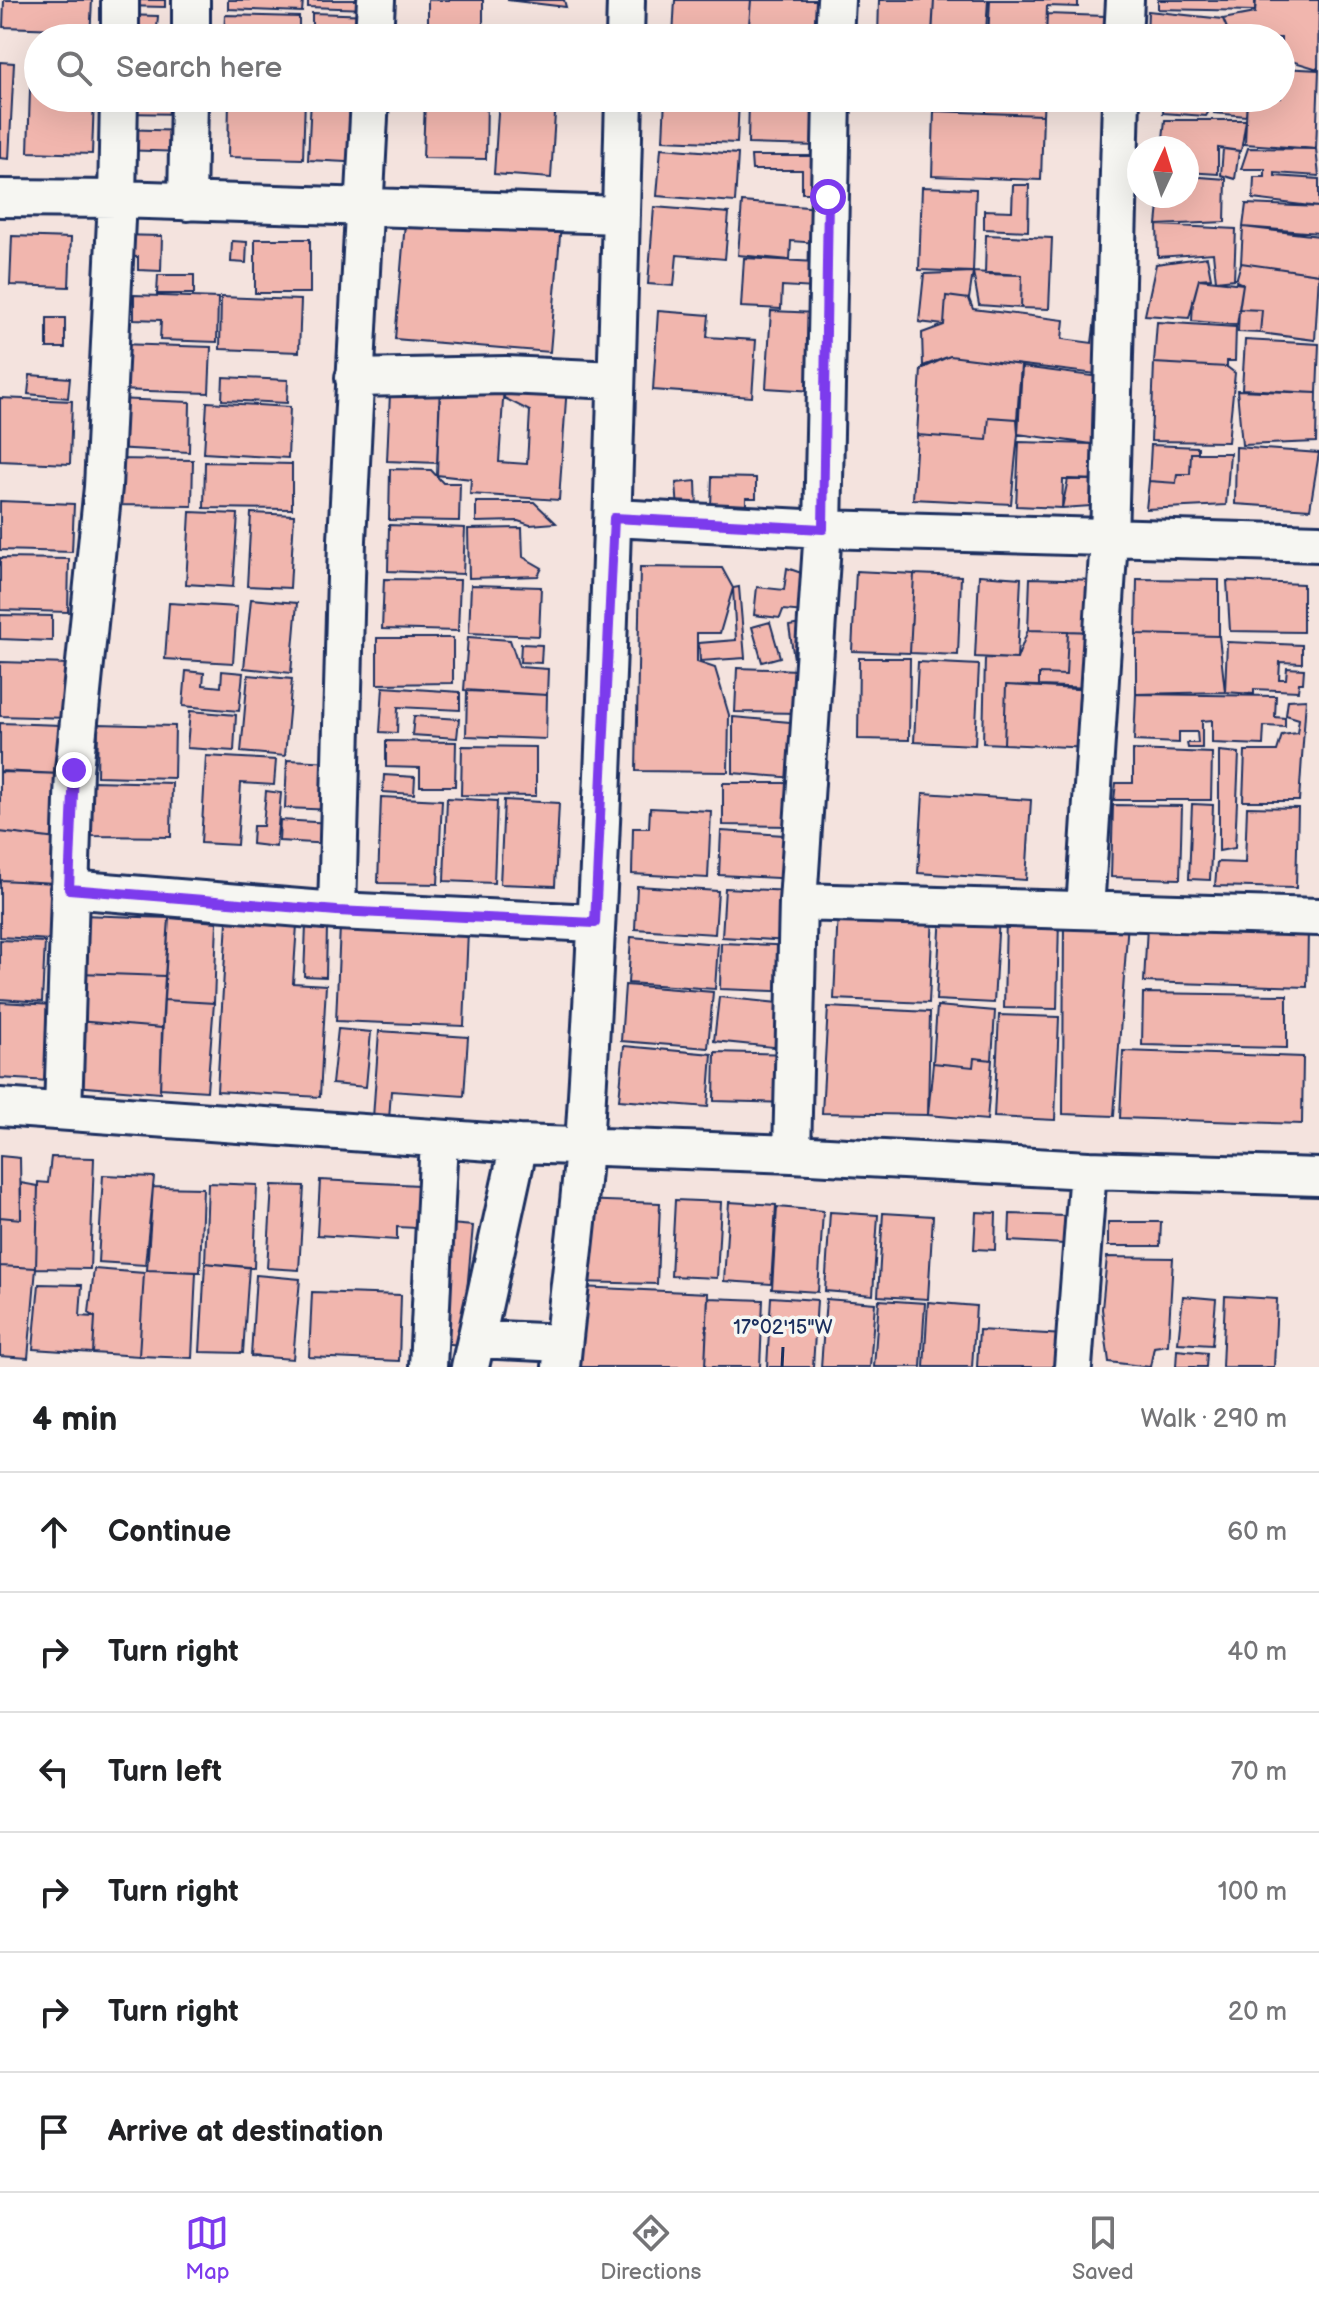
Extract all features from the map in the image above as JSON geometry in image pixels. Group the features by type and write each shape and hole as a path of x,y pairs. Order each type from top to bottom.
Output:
{"street":[{"path":"120,0 120,24"},
{"path":"191,0 191,24"},
{"path":"375,24 376,0"},
{"path":"625,24 626,0"},
{"path":"835,24 836,0"},
{"path":"1124,24 1125,0"},
{"path":"63,1111 74,770 103,487 119,112"},
{"path":"187,202 189,112"},
{"path":"337,911 354,378 369,112"},
{"path":"519,1144 473,1353 562,1355 584,1148 614,518 624,112"},
{"path":"792,1154 798,902 823,529 832,112"},
{"path":"1085,910 1109,539 1121,112"},
{"path":"0,198 621,215"},
{"path":"354,378 506,375 615,380"},
{"path":"614,518 823,529 1319,543"},
{"path":"69,889 337,911 595,923"},
{"path":"798,902 1319,917"},
{"path":"0,1107 584,1148 1319,1177"},
{"path":"428,1367 439,1139"},
{"path":"1073,1367 1088,1170"}],"building":[{"path":"4,0 92,0 91,24 3,27"},
{"path":"123,0 165,0 165,7 123,6"},
{"path":"228,0 303,0 302,12 228,9"},
{"path":"308,0 368,0 368,9 308,7"},
{"path":"428,0 483,0 483,24 428,24"},
{"path":"507,0 564,0 566,7"},
{"path":"675,0 751,0 749,24 674,24"},
{"path":"751,0 825,0 823,24 749,24"},
{"path":"879,0 934,0 933,24 878,24"},
{"path":"934,0 988,0 986,24 933,24"},
{"path":"990,0 1078,0 1078,7 1047,6 1046,24 989,24"},
{"path":"1158,0 1255,0 1255,11 1158,9"},
{"path":"1256,0 1319,0 1318,69 1295,62 1295,24 1225,24 1223,19 1255,13"},
{"path":"1148,11 1223,19 1225,24 1148,24"},
{"path":"312,13 372,15 372,24 312,24"},
{"path":"1047,14 1106,16 1106,24 1047,24"},
{"path":"123,15 158,16 157,24 122,24"},
{"path":"225,15 299,17 299,24 225,24"},
{"path":"0,62 14,63 9,159 0,158"},
{"path":"1295,69 1319,70 1316,149 1245,144 1246,112 1295,112"},
{"path":"29,112 94,112 92,154 28,152"},
{"path":"186,112 186,114 121,113"},
{"path":"229,112 305,112 303,159 228,157"},
{"path":"310,112 367,112 365,163 308,160"},
{"path":"425,112 487,112 486,159 423,158"},
{"path":"498,112 555,112 551,178 494,174"},
{"path":"664,112 738,112 737,143 663,140"},
{"path":"749,112 820,112 819,146 748,144"},
{"path":"934,112 1043,115 1041,180 932,176"},
{"path":"986,112 1043,112 1043,115"},
{"path":"1163,112 1208,112 1206,116"},
{"path":"1214,112 1246,112 1246,116"},
{"path":"1165,120 1246,120 1241,151 1218,148 1218,174 1199,173 1199,136 1163,136"},
{"path":"120,129 186,131 185,152 119,150"},
{"path":"661,148 738,154 735,202 657,196"},
{"path":"1248,148 1316,149 1319,176 1275,173 1275,176 1319,179 1319,207 1253,199 1254,177 1265,177 1265,169 1241,169"},
{"path":"1223,149 1239,151 1235,179 1221,175"},
{"path":"751,156 824,156 825,193 802,193 802,170 752,170"},
{"path":"1199,177 1226,179 1225,222 1157,225 1159,208 1199,208"},
{"path":"1013,185 1029,185 1028,231 984,229 984,210 1012,211"},
{"path":"922,187 976,189 973,272 919,270"},
{"path":"742,202 820,208 818,243 791,241 790,260 738,255"},
{"path":"1246,204 1319,207 1319,233 1243,227"},
{"path":"654,207 729,213 725,259 677,255 674,286 648,284"},
{"path":"406,211 561,224 550,352 395,339"},
{"path":"1157,225 1236,229 1234,279 1216,281 1213,253 1158,257"},
{"path":"1243,227 1319,236 1319,274 1241,263"},
{"path":"117,235 162,236 161,271 138,270 138,257 117,256"},
{"path":"986,235 1052,238 1049,309 1021,308 1022,275 985,274"},
{"path":"12,236 71,238 69,287 10,285"},
{"path":"255,239 310,239 310,293 255,293"},
{"path":"232,241 247,242 246,263 231,262"},
{"path":"1207,257 1211,278 1199,279 1189,318 1145,315 1156,264"},
{"path":"744,258 816,262 815,288 782,286 781,309 741,307"},
{"path":"1241,263 1319,274 1315,340 1260,333 1262,310 1239,309 1243,284 1236,281"},
{"path":"973,272 969,299 946,296 944,325 919,322 924,274"},
{"path":"973,272 1022,275 1021,308 979,305"},
{"path":"158,275 194,275 194,294 157,294"},
{"path":"1199,279 1243,284 1237,325 1192,321"},
{"path":"134,295 218,298 217,342 160,340 161,320 134,319"},
{"path":"946,296 969,299 973,309 1064,320 1062,339 1092,343 1097,302 1113,304 1104,375 950,356 923,366 922,333 944,325"},
{"path":"221,297 301,300 299,352 220,349"},
{"path":"1239,309 1262,310 1260,333 1238,332"},
{"path":"658,311 709,315 707,337 756,340 752,397 653,390"},
{"path":"771,311 818,313 814,391 766,388"},
{"path":"47,318 65,318 65,348 47,348"},
{"path":"1157,322 1236,327 1235,361 1227,361 1227,367 1154,363"},
{"path":"1245,340 1319,344 1317,393 1242,389"},
{"path":"119,344 211,347 209,393 117,390"},
{"path":"950,356 1021,365 1017,419 989,417 987,440 917,435 921,369"},
{"path":"1154,363 1227,367 1235,373 1228,442 1151,441"},
{"path":"1022,367 1100,377 1092,444 1018,434"},
{"path":"30,375 70,378 68,398 28,394"},
{"path":"223,377 288,380 287,403 222,400"},
{"path":"440,381 504,385 499,462 527,464 530,411 504,398 505,381 567,385 559,500 470,494 471,479 437,475"},
{"path":"1237,390 1317,393 1316,442 1242,445"},
{"path":"390,393 440,395 437,463 387,461"},
{"path":"0,398 72,401 70,464 0,461"},
{"path":"114,399 190,402 189,452 112,448"},
{"path":"207,402 290,407 288,458 204,453"},
{"path":"989,417 1017,419 1011,504 913,499 917,435 987,440"},
{"path":"1019,442 1092,444 1091,480 1063,480 1062,508 1016,506"},
{"path":"1151,445 1198,447 1198,453 1191,453 1190,474 1177,474 1176,483 1149,481"},
{"path":"1236,447 1319,453 1310,509 1235,504"},
{"path":"1191,453 1230,453 1226,505 1146,509 1149,481 1176,483 1177,474 1190,474"},
{"path":"111,459 193,460 192,506 111,505"},
{"path":"205,462 292,464 292,509 204,508"},
{"path":"390,469 431,470 443,483 460,483 459,521 389,520"},
{"path":"712,477 756,478 756,498 746,498 746,507 711,507"},
{"path":"1068,479 1105,480 1106,505 1062,508"},
{"path":"696,481 697,509 678,510 676,483"},
{"path":"0,501 74,504 72,552 0,550"},
{"path":"476,502 534,502 556,523 476,522"},
{"path":"190,512 238,514 233,587 186,584"},
{"path":"251,513 294,515 290,588 247,586"},
{"path":"389,525 465,528 463,574 388,571"},
{"path":"522,528 523,557 542,568 538,576 469,578 468,529"},
{"path":"0,558 69,559 68,612 0,610"},
{"path":"640,567 722,568 733,588 720,633 697,633 697,662 715,668 729,715 728,772 636,771"},
{"path":"787,568 807,575 805,612 783,610 780,618 754,615 757,587 784,590"},
{"path":"856,571 914,574 910,653 852,651"},
{"path":"914,574 961,576 958,655 910,653"},
{"path":"979,575 1021,578 1017,659 975,657"},
{"path":"1030,578 1096,580 1095,632 1028,630"},
{"path":"384,579 460,580 458,631 382,629"},
{"path":"1137,579 1219,580 1219,636 1136,634"},
{"path":"1227,581 1303,584 1303,632 1230,631"},
{"path":"471,585 541,587 539,636 469,633"},
{"path":"739,587 745,658 700,661 699,643 736,640 733,588"},
{"path":"251,599 297,603 291,673 244,668"},
{"path":"169,603 237,607 233,663 165,659"},
{"path":"0,615 52,616 52,641 0,639"},
{"path":"770,622 780,657 762,662 752,627"},
{"path":"801,624 807,657 794,659 789,626"},
{"path":"1028,630 1068,631 1066,675 1039,674 1039,686 1006,685 1004,744 983,743 985,658 1017,659"},
{"path":"1068,631 1095,632 1093,688 1039,686 1039,674 1066,675"},
{"path":"1136,634 1219,636 1225,692 1136,694"},
{"path":"468,637 510,640 519,667 548,669 547,695 464,690"},
{"path":"377,638 453,638 453,683 377,684"},
{"path":"1227,642 1302,645 1302,663 1280,662 1279,679 1286,679 1287,668 1304,669 1303,683 1299,683 1298,691 1254,689 1254,694 1225,692"},
{"path":"521,644 542,645 541,663 520,662"},
{"path":"859,658 910,658 909,740 858,739"},
{"path":"0,662 70,664 68,718 0,716"},
{"path":"918,662 979,665 975,745 914,742"},
{"path":"737,668 800,670 799,713 735,712"},
{"path":"186,671 204,673 203,685 221,687 222,671 243,673 239,711 183,706"},
{"path":"248,675 292,679 285,756 241,752"},
{"path":"1006,685 1093,690 1091,748 1004,744"},
{"path":"383,687 460,692 460,710 398,707 397,733 380,732"},
{"path":"467,691 547,695 546,739 466,736"},
{"path":"1136,694 1276,696 1275,717 1285,718 1285,727 1264,726 1263,745 1212,743 1212,720 1202,721 1202,748 1188,748 1187,743 1198,743 1197,732 1179,732 1179,743 1134,741"},
{"path":"1306,699 1299,801 1243,801 1245,751 1277,751 1282,735 1297,733 1299,719 1286,715 1288,700"},
{"path":"190,711 236,715 234,751 187,748"},
{"path":"414,716 459,719 457,738 412,735"},
{"path":"733,717 801,723 795,778 733,773"},
{"path":"0,723 62,725 62,774 0,771"},
{"path":"98,724 175,726 174,778 97,776"},
{"path":"386,741 456,742 455,786 420,786 420,768 386,767"},
{"path":"462,746 536,747 536,796 461,795"},
{"path":"1133,750 1212,753 1211,800 1114,800 1116,783 1133,783"},
{"path":"1219,751 1239,753 1235,848 1219,851"},
{"path":"206,756 276,760 274,785 241,783 237,845 201,843"},
{"path":"287,760 337,762 335,810 285,808"},
{"path":"0,772 62,774 57,839 0,832"},
{"path":"384,775 415,777 414,794 383,792"},
{"path":"92,781 172,783 171,837 92,836"},
{"path":"723,783 792,783 792,826 723,825"},
{"path":"266,791 281,793 276,847 252,844 253,826 263,826"},
{"path":"923,793 1031,800 1026,880 918,873"},
{"path":"381,797 442,800 438,884 378,883"},
{"path":"447,798 497,801 494,883 444,881"},
{"path":"504,800 559,803 555,886 500,884"},
{"path":"1192,804 1213,805 1210,880 1189,879"},
{"path":"1113,805 1182,806 1180,879 1111,877"},
{"path":"1247,807 1298,808 1296,888 1215,886 1217,862 1245,863"},
{"path":"650,808 711,811 708,878 632,874 633,828 649,828"},
{"path":"280,820 331,823 330,844 279,841"},
{"path":"721,831 800,836 797,879 719,875"},
{"path":"0,832 57,839 55,883 0,880"},
{"path":"0,880 55,883 51,940 0,937"},
{"path":"637,886 718,891 715,934 635,929"},
{"path":"725,888 792,891 789,941 722,937"},
{"path":"838,910 933,914 929,1003 834,999"},
{"path":"941,913 999,916 994,1003 936,1000"},
{"path":"81,915 169,918 165,976 79,973"},
{"path":"1006,917 1059,919 1057,1009 1004,1008"},
{"path":"169,918 217,922 214,1003 164,1000"},
{"path":"1064,918 1128,921 1114,1116 1063,1114"},
{"path":"227,921 297,925 293,983 326,985 320,1097 217,1091"},
{"path":"306,925 327,926 326,977 304,976"},
{"path":"340,926 468,930 464,1026 336,1021"},
{"path":"1147,926 1308,929 1307,987 1144,982"},
{"path":"631,937 718,944 715,989 628,983"},
{"path":"0,940 45,942 42,1002 0,999"},
{"path":"721,943 800,946 798,992 720,989"},
{"path":"79,973 165,976 162,1028 77,1021"},
{"path":"625,985 713,992 708,1048 621,1041"},
{"path":"1143,993 1287,995 1287,1048 1142,1045"},
{"path":"719,997 788,1004 783,1048 714,1041"},
{"path":"164,1000 214,1003 207,1091 160,1088"},
{"path":"0,1002 54,1005 49,1081 0,1078"},
{"path":"937,1006 995,1011 992,1060 974,1058 973,1067 933,1063"},
{"path":"828,1007 930,1012 928,1115 822,1113"},
{"path":"999,1015 1059,1017 1055,1120 994,1117"},
{"path":"77,1021 162,1028 160,1093 74,1086"},
{"path":"338,1029 371,1032 366,1087 332,1084"},
{"path":"379,1031 468,1037 464,1096 391,1091 389,1120 373,1118"},
{"path":"624,1046 712,1054 708,1107 619,1100"},
{"path":"1123,1051 1303,1057 1302,1124 1120,1118"},
{"path":"715,1052 794,1054 792,1103 714,1101"},
{"path":"974,1058 992,1060 987,1120 928,1115 933,1063 973,1067"},
{"path":"0,1156 20,1158 21,1219 0,1217"},
{"path":"51,1157 94,1158 90,1269 36,1268 38,1182 48,1183"},
{"path":"103,1175 154,1177 145,1265 98,1262"},
{"path":"320,1180 419,1185 417,1228 397,1227 397,1240 317,1235"},
{"path":"21,1183 38,1186 36,1268 0,1266 0,1217 21,1219"},
{"path":"208,1183 257,1185 254,1268 205,1263"},
{"path":"272,1185 304,1186 299,1270 267,1268"},
{"path":"153,1187 203,1188 200,1272 147,1270"},
{"path":"579,1200 660,1203 657,1284 577,1282"},
{"path":"675,1200 721,1202 717,1278 671,1276"},
{"path":"729,1202 776,1205 771,1284 724,1281"},
{"path":"777,1207 823,1211 818,1292 772,1289"},
{"path":"830,1212 878,1215 873,1295 825,1291"},
{"path":"976,1212 996,1213 995,1250 974,1249"},
{"path":"883,1213 933,1216 928,1299 878,1296"},
{"path":"1010,1214 1065,1216 1064,1244 1009,1241"},
{"path":"1108,1222 1161,1222 1160,1246 1108,1246"},
{"path":"450,1224 473,1226 462,1345 439,1343"},
{"path":"1107,1257 1173,1258 1168,1345 1154,1347 1150,1367 1109,1362 1102,1309"},
{"path":"205,1263 249,1267 243,1353 200,1352"},
{"path":"0,1266 36,1268 28,1358 0,1356"},
{"path":"94,1269 144,1273 139,1356 93,1353 95,1317 89,1313"},
{"path":"147,1270 196,1272 192,1358 139,1356 144,1273"},
{"path":"256,1275 300,1279 293,1359 251,1356"},
{"path":"39,1284 82,1285 80,1316 95,1317 93,1353 33,1349"},
{"path":"579,1287 708,1293 705,1367 576,1367"},
{"path":"312,1292 401,1295 399,1361 309,1357"},
{"path":"1183,1296 1216,1299 1212,1345 1178,1343"},
{"path":"1225,1296 1277,1299 1274,1367 1222,1367"},
{"path":"771,1297 817,1300 813,1367 767,1367"},
{"path":"708,1298 763,1300 760,1367 705,1367"},
{"path":"826,1299 875,1303 870,1367 821,1367"},
{"path":"879,1300 925,1303 921,1367 874,1367"},
{"path":"928,1302 976,1306 972,1367 924,1367"},
{"path":"979,1330 1065,1335 1064,1367 977,1367"},
{"path":"1177,1350 1207,1353 1206,1367 1176,1367"}],"route":[{"path":"74,770 69,889 337,911 595,923 614,518 823,529 828,197"}]}
